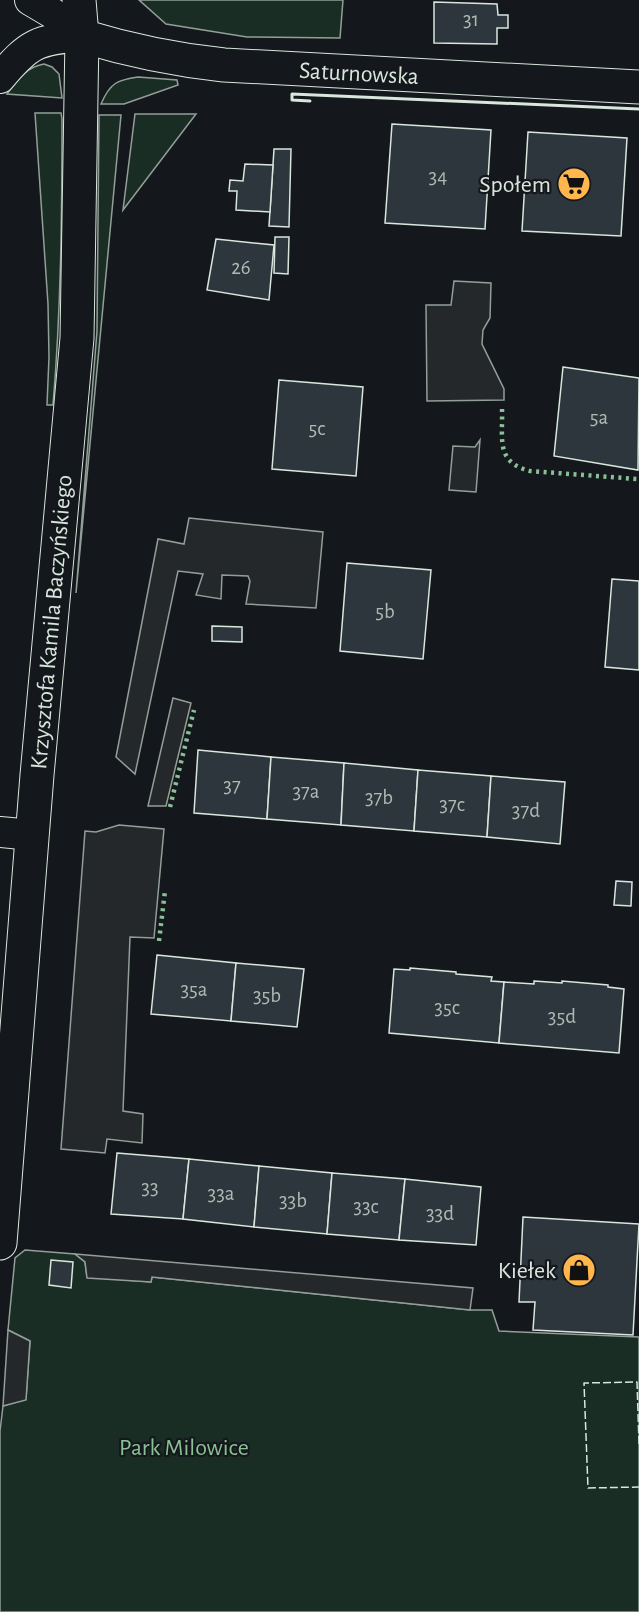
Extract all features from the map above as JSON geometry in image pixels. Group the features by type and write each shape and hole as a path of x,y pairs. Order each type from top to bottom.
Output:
{"street":[{"path":"30,0 52,13 82,36"},
{"name":"Krzysztofa Kamila Baczyńskiego","path":"0,1243 32,835 76,338 82,36 79,0"},
{"path":"0,78 20,54 35,45 51,39 82,36"},
{"name":"Saturnowska","path":"82,36 118,47 194,62 224,65 639,87"},
{"path":"0,832 32,835"}],"green space":[{"path":"139,0 343,0 340,38 247,37 166,24"},
{"path":"44,64 52,67 59,74 62,98 7,94 27,71"},
{"path":"138,77 177,80 178,85 124,104 101,104 115,84"},
{"path":"35,113 61,113 62,119 58,334 53,405 47,405 48,304"},
{"path":"135,114 196,114 123,210"},
{"path":"99,115 121,115 76,593 97,331"},
{"name":"Park Milowice","path":"25,1250 75,1254 85,1262 87,1277 151,1282 152,1277 470,1310 492,1310 499,1331 639,1337 639,1612 0,1612 0,1431 3,1406 26,1399 30,1341 8,1330 15,1258"}],"shaded area":[{"path":"454,281 491,283 490,318 483,330 482,344 504,389 504,400 427,401 426,305 451,305"},
{"path":"480,440 476,492 449,490 453,446 475,447"},
{"path":"189,518 323,532 316,608 246,604 250,581 248,576 222,575 221,599 196,595 203,574 178,571 135,774 116,757 158,539 184,544"},
{"path":"173,698 191,703 166,806 148,806"},
{"path":"119,825 164,829 154,938 130,937 123,1111 143,1114 142,1143 107,1139 105,1153 61,1149 85,831 96,832"},
{"path":"75,1254 473,1288 470,1310 152,1277 151,1282 87,1278 85,1262"},
{"path":"8,1330 30,1341 26,1400 3,1406"}],"building":[{"path":"434,2 497,4 498,15 508,15 508,28 497,28 497,44 434,43"},
{"path":"392,124 491,130 485,229 385,223"},
{"name":"Społem","path":"528,132 627,138 621,236 522,231"},
{"path":"274,149 291,149 289,227 269,226"},
{"path":"245,164 273,165 270,212 236,210 237,191 229,191 230,180 243,181"},
{"path":"275,237 289,237 288,274 274,273"},
{"path":"216,239 274,245 269,300 207,290"},
{"path":"563,367 639,378 638,470 554,456"},
{"path":"279,380 363,387 356,476 272,469"},
{"path":"347,563 431,570 423,659 340,651"},
{"path":"612,579 639,581 639,670 605,667"},
{"path":"212,626 242,627 242,642 212,641"},
{"path":"198,750 271,757 267,819 194,813"},
{"path":"271,757 344,763 341,825 267,819"},
{"path":"344,763 418,770 414,831 341,825"},
{"path":"418,770 491,776 487,837 414,831"},
{"path":"491,776 565,782 560,844 487,837"},
{"path":"616,881 632,882 631,906 614,905"},
{"path":"157,955 236,963 231,1021 151,1014"},
{"path":"236,963 304,969 297,1027 231,1021"},
{"path":"410,968 492,977 491,981 504,982 499,1043 389,1033 394,969 410,970"},
{"path":"534,981 608,985 608,987 624,989 619,1053 499,1043 504,982 534,984"},
{"path":"117,1153 189,1159 183,1219 111,1214"},
{"path":"189,1159 259,1166 254,1227 183,1219"},
{"path":"259,1166 332,1173 327,1234 254,1227"},
{"path":"332,1173 405,1179 399,1240 327,1234"},
{"path":"405,1179 481,1187 476,1245 399,1240"},
{"name":"Kiełek","path":"523,1217 639,1224 633,1335 533,1330 535,1302 519,1302"},
{"path":"51,1260 73,1262 71,1288 49,1285"}],"hedge":[{"path":"502,409 503,448 511,462 519,467 530,471 637,479"},
{"path":"170,807 194,710"},
{"path":"159,941 165,891"}],"fence":[{"path":"639,1444 637,1382 584,1383 588,1488 639,1487"}],"wall":[{"path":"310,101 292,100 292,94 639,109"}],"place":[{"name":"Społem","path":"574,184"},
{"name":"Kiełek","path":"579,1270"}]}
